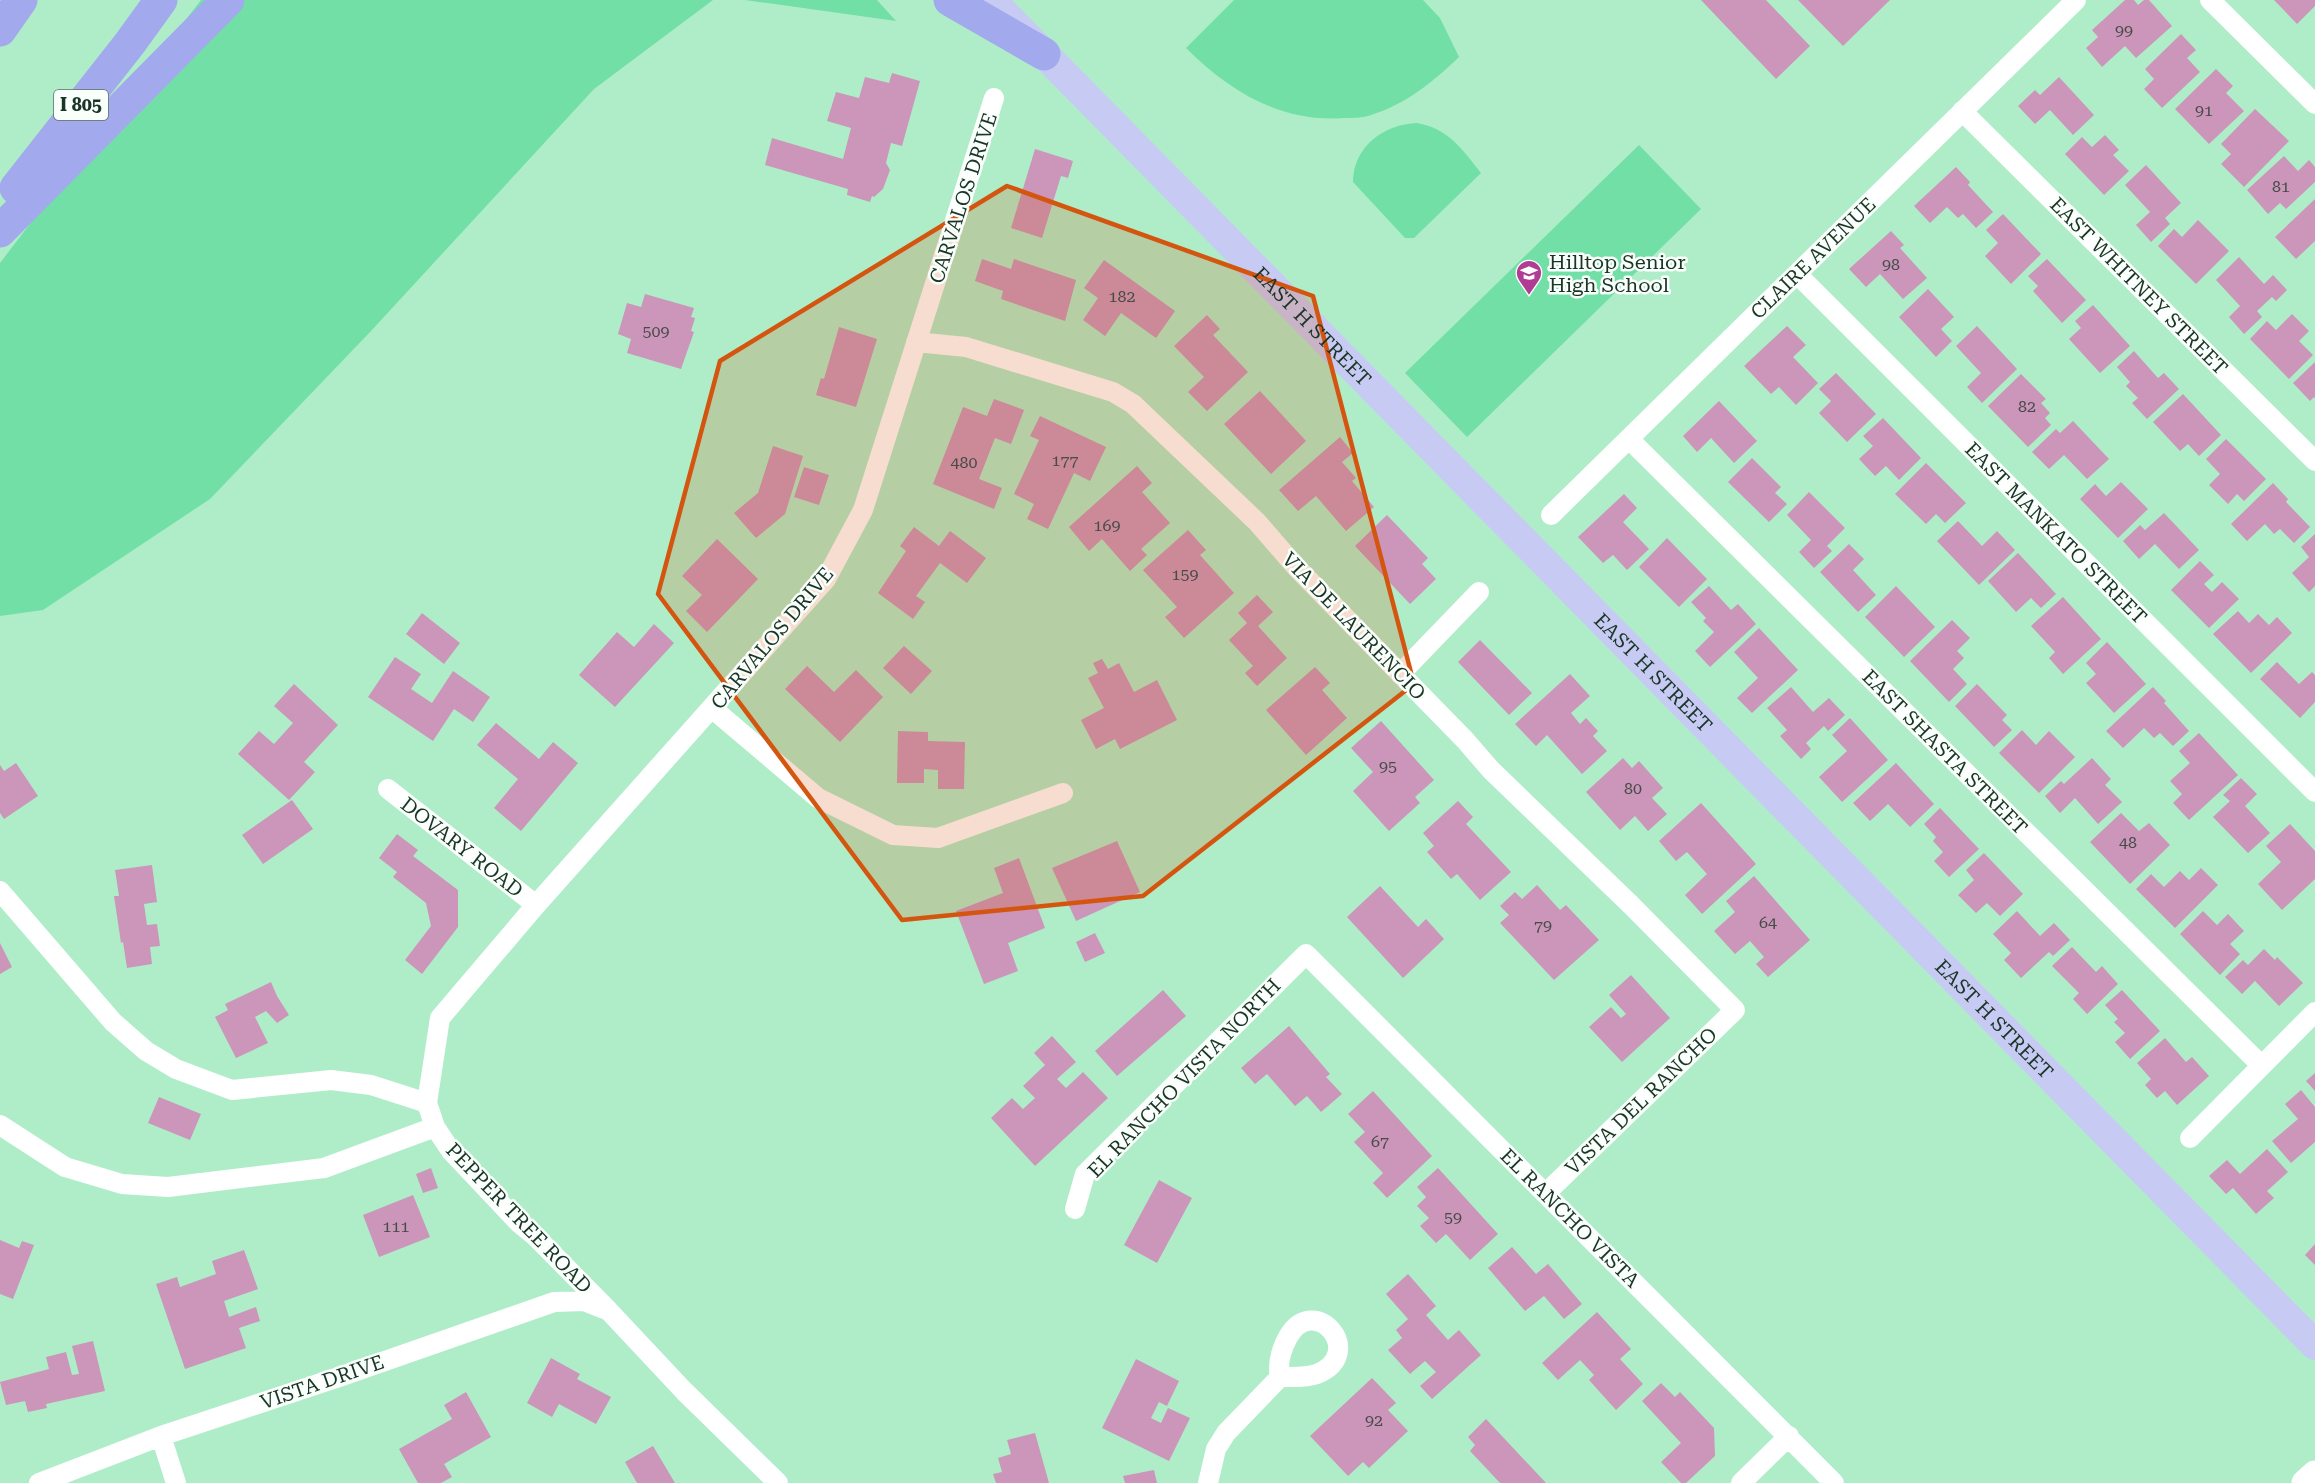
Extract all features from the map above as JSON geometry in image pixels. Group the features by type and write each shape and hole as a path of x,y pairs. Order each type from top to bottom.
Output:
{"highway":[{"path":"0,30 21,0"},
{"name":"I 805","path":"0,209 161,0"},
{"path":"0,231 228,0"},
{"path":"950,0 1044,54"}],"main road":[{"name":"EAST H STREET","path":"991,0 2315,1345"},
{"path":"2305,1483 2315,1474"}],"street":[{"name":"CLAIRE AVENUE","path":"1551,515 2076,0"},
{"path":"2210,0 2315,104"},
{"name":"CARVALOS DRIVE","path":"427,1103 440,1018 536,905 713,709 826,579 864,510 994,98"},
{"name":"EAST WHITNEY STREET","path":"1962,111 2315,461"},
{"name":"EAST MANKATO STREET","path":"1797,274 2315,792"},
{"name":"VIA DE LAURENCIO","path":"916,342 966,347 1033,366 1113,392 1132,404 1257,522 1296,567 1491,770 1574,849 1735,1010"},
{"name":"EAST SHASTA STREET","path":"1629,439 2261,1065"},
{"path":"1400,674 1479,592"},
{"path":"713,709 818,798 893,835 938,838 1063,793"},
{"name":"DOVARY ROAD","path":"388,789 536,905"},
{"path":"0,891 113,1022 146,1051 176,1069 232,1090 331,1080 372,1085 427,1103"},
{"name":"EL RANCHO VISTA","path":"1306,954 1834,1483"},
{"name":"EL RANCHO VISTA NORTH","path":"1075,1209 1085,1174 1306,954"},
{"name":"VISTA DEL RANCHO","path":"1546,1193 1735,1010"},
{"path":"2190,1138 2315,1012"},
{"name":"PEPPER TREE ROAD","path":"427,1103 435,1128 451,1151 519,1223 535,1236 608,1310 684,1391 778,1483"},
{"path":"0,1125 65,1167 122,1184 168,1187 203,1185 324,1168 435,1128"},
{"name":"VISTA DRIVE","path":"39,1483 161,1436 334,1379 554,1302 584,1301 608,1310"},
{"path":"1208,1483 1216,1449 1226,1433 1280,1377"},
{"path":"161,1436 176,1483"},
{"path":"1740,1483 1789,1436"}],"highlighted area":[{"path":"1007,186 1313,296 1414,684 1143,896 902,920 658,594 720,361"}],"green space":[{"path":"201,0 713,0 594,89 371,331 210,499 43,610 0,616 0,263"},
{"path":"745,0 877,0 896,21"},
{"path":"1234,0 1423,0 1440,18 1459,57 1418,91 1396,105 1368,116 1321,118 1299,115 1258,101 1238,90 1220,78 1186,48"},
{"path":"1417,123 1438,130 1454,141 1481,173 1414,238 1405,238 1353,182 1354,169 1365,148 1382,133 1405,124"},
{"path":"1639,145 1701,209 1467,437 1405,373"}],"building":[{"path":"1701,0 1766,0 1810,46 1776,79"},
{"path":"1798,0 1890,0 1843,46"},
{"path":"2125,0 2134,0 2138,5 2144,0 2149,0 2172,26 2136,58 2125,46 2102,67 2086,48 2098,37 2092,30"},
{"path":"2274,0 2315,0 2315,6 2297,24"},
{"path":"2181,34 2196,50 2187,58 2200,72 2162,108 2144,89 2154,79 2145,69"},
{"path":"2216,69 2233,86 2226,93 2244,111 2209,144 2175,109"},
{"path":"892,73 920,81 902,146 891,143 886,163 890,170 883,189 874,197 872,196 870,202 847,195 848,189 765,165 772,138 843,159 851,128 827,121 836,92 859,98 865,77 889,83"},
{"path":"2059,77 2094,115 2073,135 2050,110 2035,124 2018,106 2035,90 2040,95"},
{"path":"2255,109 2289,141 2244,187 2221,164 2231,154 2221,144"},
{"path":"2105,135 2119,150 2113,155 2129,171 2104,195 2065,154 2082,137 2092,147"},
{"path":"1035,149 1073,161 1068,178 1061,176 1042,238 1011,228"},
{"path":"2284,156 2298,171 2309,160 2315,167 2315,182 2286,209 2280,203 2268,214 2247,190"},
{"path":"2146,165 2181,203 2165,218 2170,224 2151,242 2136,225 2150,212 2125,185"},
{"path":"1956,167 1970,182 1968,185 1993,212 1976,228 1963,214 1958,218 1947,207 1930,223 1914,206"},
{"path":"2315,199 2315,241 2296,259 2275,237"},
{"path":"2003,214 2041,254 2011,284 1985,256 1998,243 1986,230"},
{"path":"2198,220 2229,251 2196,284 2158,246 2174,229 2182,237"},
{"path":"1891,231 1904,245 1900,248 1927,278 1903,299 1880,274 1866,287 1849,269"},
{"path":"2239,257 2264,284 2273,275 2287,290 2276,301 2272,297 2257,311 2262,317 2244,334 2229,317 2240,306 2216,280"},
{"path":"982,259 1011,269 1014,259 1076,280 1065,321 1001,299 1003,291 975,281"},
{"path":"2047,259 2086,300 2062,323 2033,291 2038,286 2028,276"},
{"path":"1104,260 1175,311 1156,338 1121,313 1105,336 1083,320 1098,298 1084,288"},
{"path":"1928,289 1954,317 1941,329 1952,341 1936,357 1899,317"},
{"path":"645,294 694,308 691,317 695,318 691,331 694,332 681,369 627,353 631,339 618,334 627,303 641,307"},
{"path":"2093,305 2130,346 2100,373 2069,339 2081,328 2075,321"},
{"path":"2292,314 2309,331 2299,341 2313,355 2289,379 2250,339 2267,321 2276,330"},
{"path":"1207,315 1220,329 1213,335 1248,372 1207,411 1188,392 1204,377 1174,346"},
{"path":"1787,326 1806,345 1793,357 1818,383 1796,405 1779,387 1771,394 1744,366"},
{"path":"1977,326 2017,369 1982,403 1967,387 1981,373 1956,346"},
{"path":"839,327 877,339 856,407 816,395 821,378 824,379"},
{"path":"2134,351 2158,378 2164,373 2179,389 2147,419 2132,403 2138,398 2126,386 2130,382 2117,367"},
{"path":"2315,362 2315,398 2310,401 2293,383"},
{"path":"1836,373 1876,414 1847,442 1819,413 1831,401 1819,389"},
{"path":"2021,374 2046,399 2041,403 2050,413 2045,418 2051,425 2028,447 1988,406"},
{"path":"1260,391 1306,441 1271,474 1224,424"},
{"path":"2183,394 2221,435 2199,456 2188,444 2180,451 2153,422"},
{"path":"994,399 1024,410 1011,444 995,438 979,479 1002,488 994,509 933,484 963,407 987,416"},
{"path":"1719,401 1757,441 1734,463 1711,438 1697,452 1683,436"},
{"path":"1040,416 1106,447 1090,481 1074,473 1048,529 1027,519 1034,504 1014,494 1039,440 1030,436"},
{"path":"1883,418 1921,458 1899,480 1886,466 1875,476 1859,459 1873,446 1863,436"},
{"path":"2073,421 2109,459 2087,479 2064,455 2049,469 2032,452 2056,429 2060,433"},
{"path":"1340,437 1353,453 1342,462 1356,478 1352,481 1374,507 1346,531 1316,496 1298,511 1279,490"},
{"path":"2226,439 2266,479 2244,501 2237,494 2228,504 2209,485 2220,474 2206,459"},
{"path":"773,446 803,456 785,514 756,538 734,513 758,493"},
{"path":"1752,458 1781,487 1775,493 1787,504 1769,522 1728,482"},
{"path":"1926,463 1966,503 1945,523 1936,514 1926,524 1895,494"},
{"path":"1137,466 1152,483 1142,492 1170,523 1141,549 1147,555 1130,571 1102,539 1089,551 1069,527"},
{"path":"804,467 829,475 819,505 794,497"},
{"path":"2121,482 2148,509 2118,538 2080,499 2095,484 2106,496"},
{"path":"2273,483 2288,499 2286,502 2310,527 2294,543 2280,529 2274,534 2265,524 2247,541 2231,524"},
{"path":"1809,492 1845,528 1827,546 1832,551 1814,568 1799,552 1811,540 1787,515"},
{"path":"1624,494 1637,508 1623,522 1649,549 1627,570 1613,555 1603,563 1578,537"},
{"path":"2164,513 2199,550 2179,569 2155,544 2139,559 2123,541 2140,525 2145,530"},
{"path":"1387,515 1428,558 1422,564 1436,579 1410,604 1355,546"},
{"path":"1958,521 1982,546 1997,531 2015,550 1979,585 1937,541"},
{"path":"914,527 939,546 950,531 986,558 967,583 940,563 916,596 925,602 913,619 878,593 906,551 900,546"},
{"path":"1188,530 1206,550 1200,555 1234,593 1184,638 1165,617 1177,607 1143,570"},
{"path":"2315,534 2315,586 2309,592 2292,573 2309,557 2301,547"},
{"path":"1667,538 1707,579 1679,607 1639,567"},
{"path":"717,539 758,579 707,632 686,611 702,595 682,576"},
{"path":"1849,544 1864,559 1853,570 1876,595 1858,612 1820,572"},
{"path":"2018,553 2056,594 2041,608 2031,598 2016,612 1988,581"},
{"path":"2200,561 2214,575 2204,584 2212,592 2222,582 2239,599 2209,628 2171,590"},
{"path":"1709,586 1731,610 1738,604 1756,624 1710,667 1695,651 1714,632 1703,621 1706,618 1691,602"},
{"path":"1896,586 1935,627 1904,657 1865,617"},
{"path":"1257,595 1273,612 1258,626 1287,658 1257,686 1245,673 1253,666 1229,640 1247,623 1238,613"},
{"path":"2063,597 2101,639 2063,674 2049,658 2055,652 2031,626"},
{"path":"2238,611 2249,623 2258,614 2269,625 2277,617 2292,633 2251,673 2213,634"},
{"path":"422,613 460,643 444,664 406,634"},
{"path":"1952,620 1970,638 1957,651 1964,658 1953,669 1967,684 1949,702 1910,661"},
{"path":"654,624 674,643 615,707 579,675 617,632 634,647"},
{"path":"1759,628 1798,670 1752,713 1737,698 1758,678 1734,652"},
{"path":"1480,640 1532,693 1509,715 1458,662"},
{"path":"2107,642 2146,684 2114,713 2086,683 2096,674 2086,663"},
{"path":"904,646 932,671 911,694 883,668"},
{"path":"395,657 421,674 411,689 432,703 453,671 490,697 473,722 454,709 433,741 368,697"},
{"path":"1102,659 1108,669 1119,663 1134,692 1157,680 1177,720 1120,749 1115,739 1096,749 1081,720 1104,708 1088,678 1098,673 1093,663"},
{"path":"2277,662 2299,684 2312,672 2315,675 2315,702 2300,718 2260,679"},
{"path":"807,666 834,692 856,670 883,697 840,742 785,689"},
{"path":"1315,667 1330,683 1322,690 1347,718 1306,755 1266,710"},
{"path":"1570,674 1590,696 1571,713 1580,724 1586,718 1598,731 1593,736 1607,751 1582,774 1547,735 1536,746 1515,724"},
{"path":"294,684 338,725 304,762 315,772 289,800 238,754 259,731 274,744 293,723 274,706"},
{"path":"1977,684 2007,715 2002,720 2012,730 1994,747 1955,706"},
{"path":"1791,687 1813,712 1829,698 1845,715 1828,731 1824,726 1806,743 1811,749 1801,759 1780,736 1787,730 1767,708"},
{"path":"2153,687 2189,731 2173,746 2160,733 2154,738 2144,728 2123,748 2106,731"},
{"path":"1850,718 1888,760 1842,802 1819,777 1847,751 1832,735"},
{"path":"1381,721 1434,780 1415,797 1420,803 1389,831 1353,791 1373,772 1351,748"},
{"path":"496,723 539,759 553,742 578,763 521,831 494,808 518,779 477,745"},
{"path":"2022,730 2036,745 2049,731 2075,757 2039,793 1999,753"},
{"path":"898,731 928,732 928,741 965,742 964,789 938,789 938,770 924,769 924,783 897,783"},
{"path":"2199,733 2238,775 2189,820 2173,803 2182,794 2170,781 2190,763 2179,751"},
{"path":"1623,758 1632,768 1639,761 1663,788 1652,798 1667,814 1648,831 1635,816 1620,830 1586,792"},
{"path":"2092,758 2111,779 2105,785 2122,802 2098,824 2075,798 2060,813 2045,796 2061,781 2064,784"},
{"path":"16,763 38,796 4,819 0,813 0,765 4,771"},
{"path":"1896,763 1934,804 1910,827 1888,804 1870,821 1853,803"},
{"path":"2241,778 2257,794 2245,806 2270,833 2248,853 2213,817 2230,801 2223,795"},
{"path":"292,800 313,829 263,864 242,835"},
{"path":"1458,801 1473,817 1466,824 1511,872 1480,900 1457,874 1451,879 1427,852 1434,846 1423,833"},
{"path":"1701,803 1756,864 1702,914 1685,895 1707,874 1687,852 1676,861 1659,841"},
{"path":"1940,808 1979,849 1949,877 1934,861 1943,852 1933,841 1936,837 1924,824"},
{"path":"2121,813 2139,831 2149,823 2170,845 2130,884 2090,842"},
{"path":"2290,824 2315,851 2315,879 2282,910 2258,884 2281,862 2266,846"},
{"path":"397,834 418,850 413,856 458,890 458,927 422,974 405,960 431,926 426,903 393,877 397,872 379,858"},
{"path":"1117,841 1140,892 1076,921 1052,868"},
{"path":"1984,853 2023,894 2000,916 1987,903 1976,913 1958,895 1974,880 1966,870"},
{"path":"1019,858 1045,928 1008,943 1018,971 984,984 956,911 1003,893 994,868"},
{"path":"152,865 157,902 144,904 147,925 157,924 160,946 150,947 152,964 127,968 114,896 119,896 115,870"},
{"path":"2201,868 2218,885 2175,928 2136,889 2151,874 2164,887 2180,871 2189,880"},
{"path":"1754,876 1810,940 1768,977 1756,964 1764,957 1750,941 1735,954 1714,931 1735,912 1726,901"},
{"path":"1537,885 1560,910 1566,905 1599,940 1554,980 1500,923 1509,915 1500,906 1515,892 1522,899"},
{"path":"1380,886 1418,927 1426,919 1444,939 1403,978 1347,917"},
{"path":"2017,911 2040,936 2054,923 2070,940 2053,956 2049,952 2021,978 2004,960 2011,953 1993,934"},
{"path":"2203,911 2217,925 2228,914 2244,931 2230,944 2240,954 2220,975 2180,934"},
{"path":"1095,933 1105,953 1085,962 1076,942"},
{"path":"0,943 12,967 0,974"},
{"path":"2072,947 2096,972 2102,966 2118,984 2087,1014 2073,999 2079,993 2052,966"},
{"path":"2264,949 2275,960 2277,957 2303,983 2279,1006 2255,981 2242,994 2225,977 2243,960 2248,965"},
{"path":"1631,975 1670,1018 1622,1062 1589,1027 1611,1007 1621,1018 1626,1014 1609,995"},
{"path":"271,982 289,1015 277,1023 266,1011 255,1017 268,1043 236,1058 215,1017 228,1010 225,1004"},
{"path":"1163,990 1186,1016 1117,1076 1095,1051"},
{"path":"2122,990 2160,1031 2130,1059 2115,1042 2125,1033 2114,1022 2118,1019 2105,1005"},
{"path":"1289,1026 1330,1074 1326,1077 1342,1094 1321,1112 1307,1096 1295,1106 1267,1074 1255,1084 1241,1068"},
{"path":"1052,1036 1076,1062 1057,1079 1066,1088 1083,1072 1108,1098 1035,1166 991,1118 1012,1098 1023,1109 1035,1098 1023,1086 1045,1065 1034,1053"},
{"path":"2165,1038 2186,1062 2192,1057 2209,1076 2177,1105 2165,1091 2157,1098 2145,1085 2151,1079 2137,1063"},
{"path":"2315,1073 2315,1091 2306,1081"},
{"path":"2301,1090 2315,1107 2315,1142 2291,1163 2272,1141 2298,1119 2285,1104"},
{"path":"1373,1091 1432,1156 1387,1198 1373,1183 1383,1173 1354,1142 1365,1132 1348,1114"},
{"path":"159,1097 201,1114 190,1140 148,1123"},
{"path":"2267,1149 2288,1172 2267,1191 2274,1198 2256,1214 2233,1188 2226,1194 2209,1176 2227,1160 2240,1174"},
{"path":"431,1168 438,1188 423,1193 416,1174"},
{"path":"1438,1168 1498,1234 1470,1260 1446,1234 1436,1243 1420,1226 1429,1218 1417,1206 1426,1197 1417,1187"},
{"path":"1159,1180 1192,1198 1157,1263 1124,1245"},
{"path":"413,1195 430,1237 379,1257 363,1215"},
{"path":"0,1240 19,1248 22,1241 34,1245 13,1299 0,1294"},
{"path":"2315,1244 2315,1265 2305,1255"},
{"path":"1512,1247 1536,1274 1548,1264 1582,1304 1564,1319 1544,1296 1525,1311 1488,1268"},
{"path":"244,1250 258,1289 224,1301 229,1317 256,1307 260,1321 239,1328 246,1348 185,1369 156,1284 177,1277 180,1287 216,1274 212,1261"},
{"path":"1408,1274 1436,1306 1426,1315 1448,1340 1459,1330 1481,1355 1432,1399 1420,1386 1436,1372 1425,1361 1410,1374 1388,1350 1402,1338 1396,1330 1408,1319 1386,1294"},
{"path":"1597,1312 1631,1349 1620,1359 1643,1384 1616,1410 1589,1380 1594,1375 1580,1360 1558,1380 1542,1363"},
{"path":"93,1341 105,1391 46,1404 47,1408 28,1412 25,1401 6,1405 0,1382 49,1369 46,1357 66,1352 72,1375 79,1374 72,1346"},
{"path":"551,1358 580,1374 577,1379 611,1397 596,1424 559,1404 552,1417 527,1403"},
{"path":"1136,1359 1179,1381 1167,1406 1159,1402 1151,1418 1161,1423 1168,1408 1190,1418 1169,1461 1102,1428"},
{"path":"1372,1378 1396,1403 1388,1410 1408,1431 1369,1468 1363,1462 1348,1476 1310,1436"},
{"path":"1661,1383 1675,1397 1680,1392 1714,1428 1715,1456 1686,1483 1681,1483 1661,1462 1681,1443 1642,1401"},
{"path":"466,1392 491,1437 444,1464 452,1477 441,1483 418,1483 399,1449 452,1419 444,1405"},
{"path":"1486,1419 1546,1483 1500,1483 1470,1451 1475,1445 1468,1437"},
{"path":"1035,1433 1049,1483 996,1483 993,1474 1002,1472 998,1458 1011,1454 1007,1440"},
{"path":"653,1446 675,1483 637,1483 625,1462"},
{"path":"1154,1470 1157,1483 1125,1483 1123,1476"}],"place":[{"name":"Hilltop Senior High School","path":"1529,296"}]}
